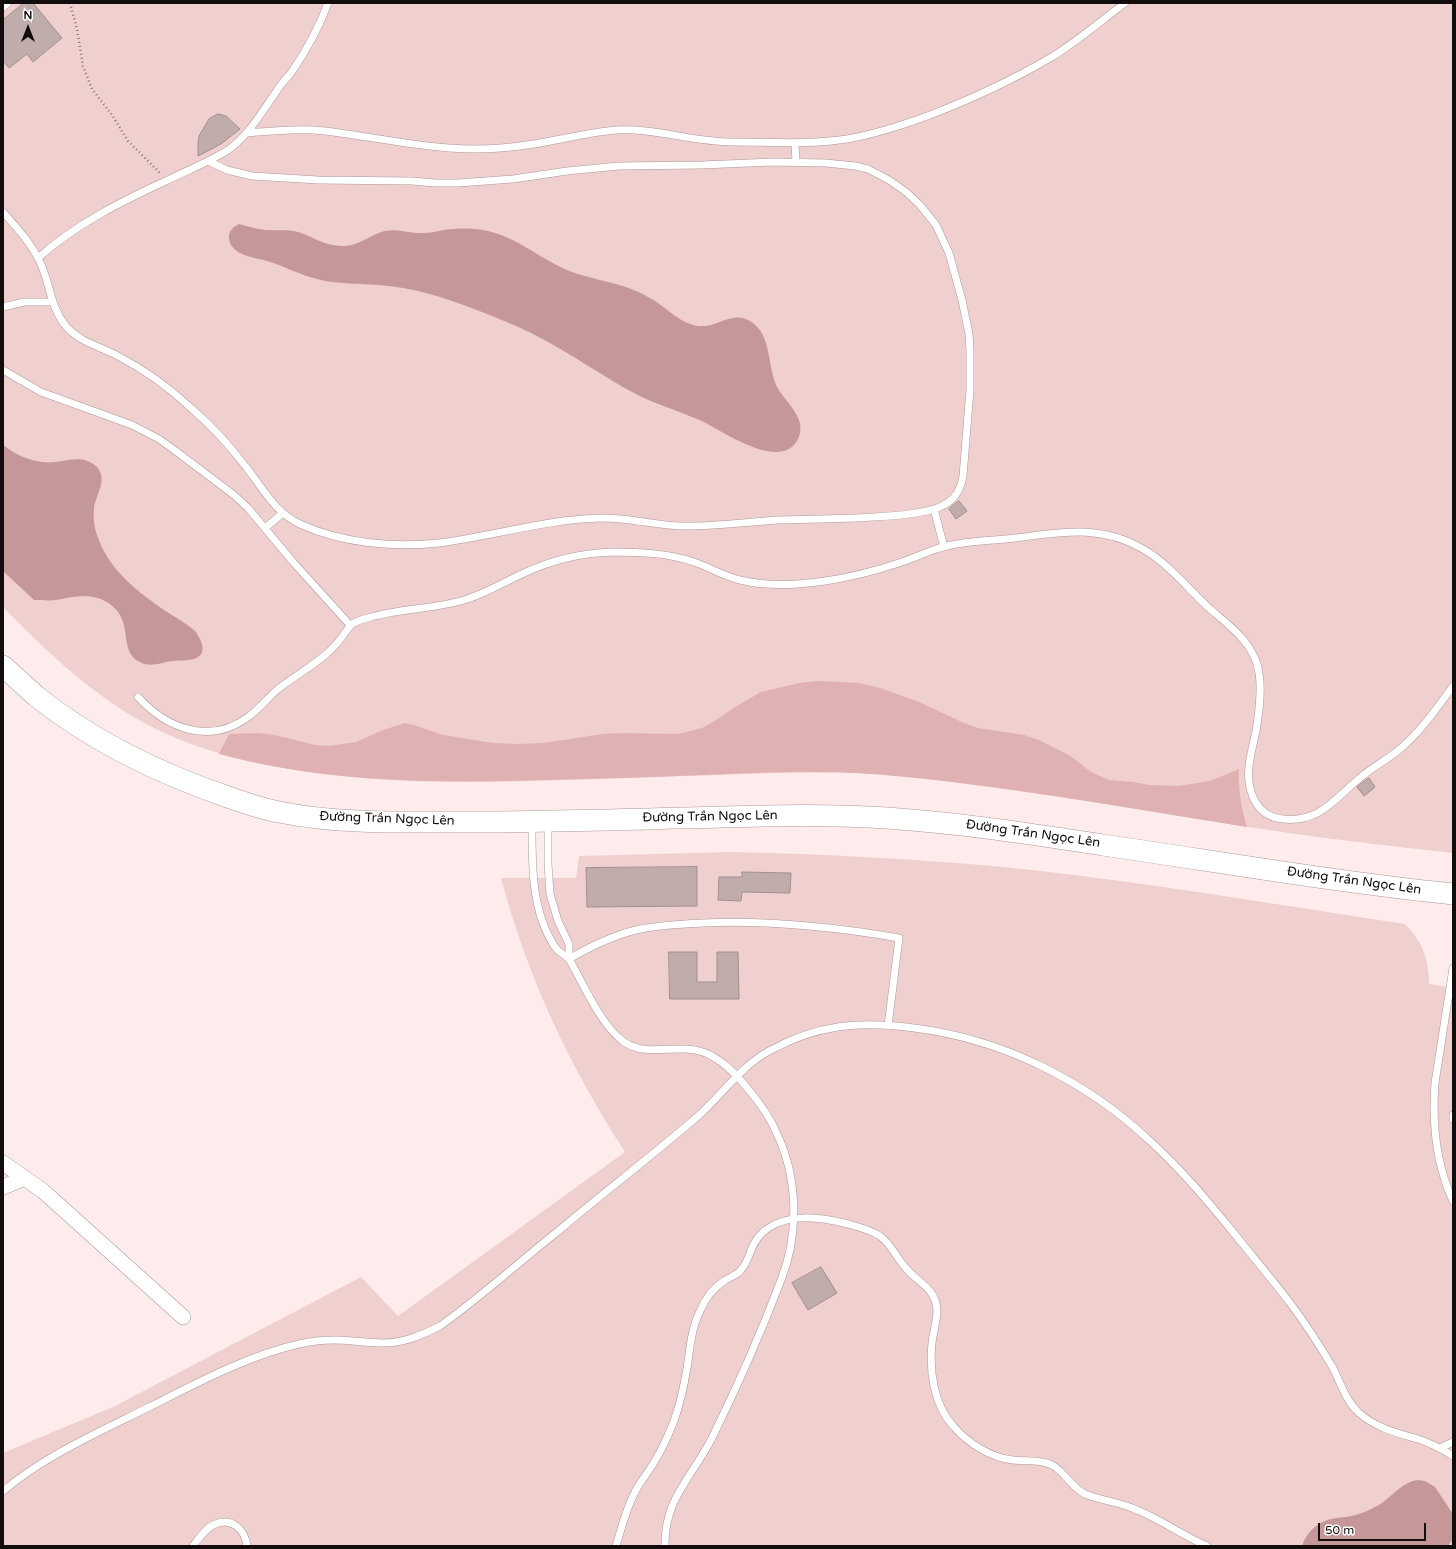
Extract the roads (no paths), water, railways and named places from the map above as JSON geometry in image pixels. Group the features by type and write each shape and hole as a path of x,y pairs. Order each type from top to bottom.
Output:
{"street":[{"name":"Đường Trần Ngọc Lên","path":"3,666 36,696 115,747 181,780 245,803 277,812 352,821 383,822 540,821 794,815 860,816 920,820 997,828 1318,877 1453,894"},
{"path":"3,1163 43,1192 183,1317"},
{"path":"3,1187 25,1178"}],"lane":[{"path":"3,8 8,3"},
{"path":"38,258 52,245 101,214 229,149 255,123 304,53 315,34 328,3"},
{"path":"247,132 290,130 325,131 430,147 469,149 526,146 599,132 618,130 638,130 685,138 728,142 795,143 845,139 873,134 907,124 978,96 1030,70 1056,54 1100,23 1125,3"},
{"path":"795,143 796,162"},
{"path":"3,212 26,239 38,258 44,272 52,302 65,326 90,344 116,354 153,377 190,406 226,443 274,505 298,524 324,533 377,543 415,544 443,542 538,524 582,519 623,519 666,525 699,526 756,521 884,516 917,513 934,509 951,501 955,497 961,485 970,390 970,351 966,317 958,282 946,246 936,225 920,205 906,192 880,174 855,166 796,162 743,162 680,166 619,166 567,171 513,179 450,183 325,180 252,176 227,170 208,161"},
{"path":"3,307 24,302 52,302"},
{"path":"3,370 41,392 132,425 159,439 234,495 248,508 293,562 350,625"},
{"path":"934,509 944,547"},
{"path":"265,528 283,513"},
{"path":"138,697 160,717 179,726 201,732 212,732 224,729 245,720 275,692 326,655 342,637 350,625 375,616 441,606 465,600 484,593 537,567 588,554 626,552 664,555 693,562 739,580 786,584 824,580 864,573 899,563 944,547 967,542 1028,536 1049,532 1083,531 1108,534 1124,539 1151,554 1180,579 1245,641 1255,657 1259,673 1260,688 1256,727 1249,757 1249,781 1258,806 1263,812 1277,818 1296,819 1306,817 1333,803 1360,778 1399,750 1412,738 1453,686"},
{"path":"540,821 533,878 541,916 556,949 570,959 606,1022 621,1040 636,1048 644,1050 684,1048 704,1052 721,1061 736,1075 755,1098 778,1136 790,1170 794,1219 790,1254 759,1336 713,1437 676,1497 667,1525 665,1546"},
{"path":"540,821 550,894 558,921 569,944 570,959"},
{"path":"570,959 594,945 616,936 656,926 677,924 741,922 783,924 830,928 899,938 888,1026"},
{"path":"1453,968 1435,1083 1434,1100 1435,1131 1438,1156 1442,1174 1453,1201"},
{"path":"3,1492 34,1468 58,1453 194,1385 269,1352 318,1341 336,1340 370,1343 400,1341 420,1335 440,1326 698,1116 736,1075 750,1063 765,1053 792,1040 814,1031 832,1027 888,1026 925,1029 951,1034 1001,1048 1075,1084 1126,1120 1149,1140 1193,1184 1295,1310 1324,1352 1341,1383 1344,1392 1354,1408 1380,1427 1426,1442 1453,1456"},
{"path":"616,1546 629,1504 658,1457 673,1423 687,1372 692,1334 700,1311 712,1291 720,1283 742,1270 746,1264 753,1245 758,1238 773,1226 794,1219 818,1217 874,1232 888,1243 903,1266 931,1293 937,1306 938,1314 932,1342 933,1373 937,1397 949,1422 963,1436 985,1452 1003,1459 1034,1460 1051,1465 1065,1475 1077,1488 1085,1493 1135,1508 1190,1539 1207,1546"},
{"path":"1440,1448 1453,1442"},
{"path":"193,1546 209,1528 226,1522 233,1524 244,1532 247,1546"}]}
